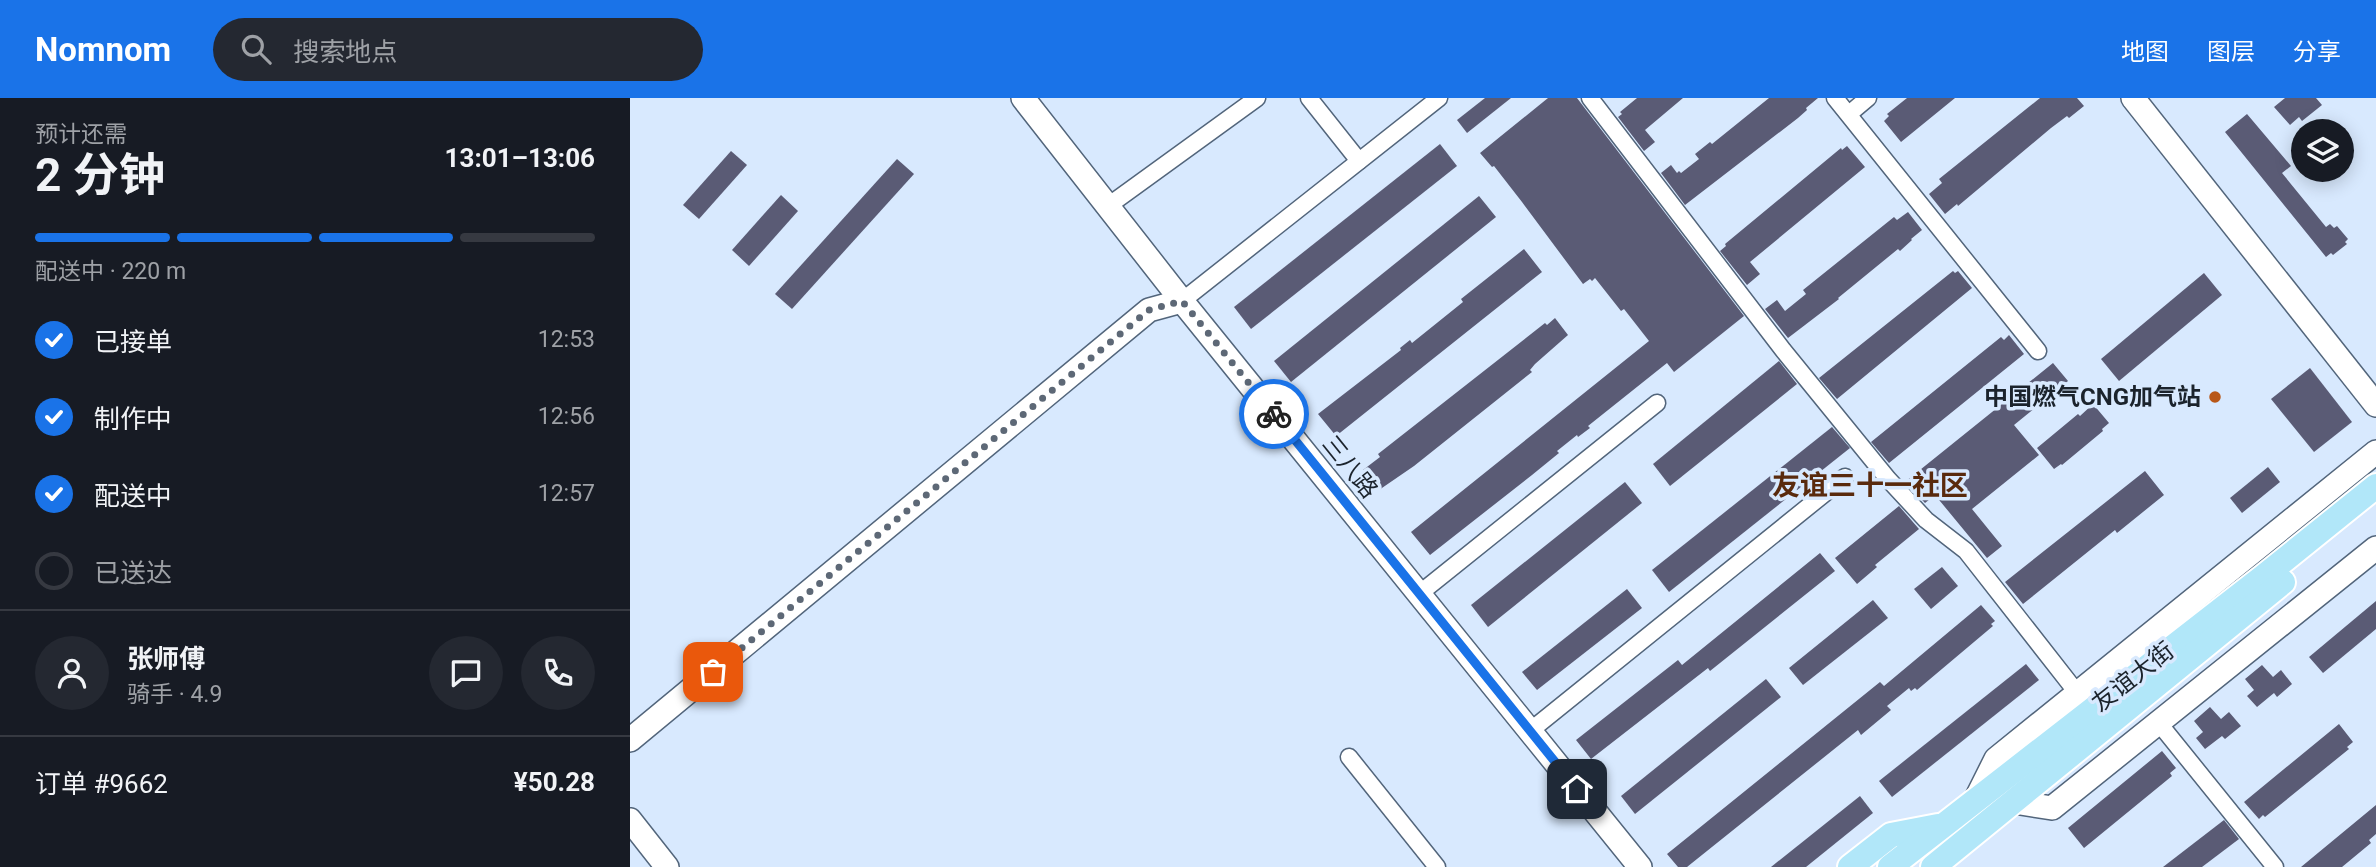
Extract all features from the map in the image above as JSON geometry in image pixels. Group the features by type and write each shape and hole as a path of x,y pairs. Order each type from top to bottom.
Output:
{"main road":[{"name":"友谊大街","path":"1933,867 2014,803 2268,584 2376,486"},
{"name":"友谊大街","path":"1890,867 1976,799 2376,506"},
{"path":"1850,867 1891,835 1942,825"}],"street":[{"name":"三八路","path":"1023,98 1182,301 1640,867"},
{"path":"1108,206 1257,98"},
{"path":"1309,98 1359,161"},
{"path":"630,740 1149,310 1182,301 1439,98"},
{"path":"1590,98 1783,350 1888,479 1926,520 1966,551 2078,694"},
{"path":"1835,98 2038,351"},
{"path":"1849,114 1868,98"},
{"path":"2133,98 2376,405"},
{"path":"1419,594 1657,403"},
{"path":"1976,799 1996,759 2376,452"},
{"path":"1530,731 1845,477"},
{"path":"2014,803 2052,808 2376,548"},
{"path":"2158,722 2275,867"},
{"path":"1349,757 1437,867"},
{"path":"630,820 667,867"}],"building":[{"path":"1485,98 1511,98 1467,133 1457,120"},
{"path":"1548,98 1577,98 1744,316 1674,372 1667,363 1430,555 1411,532 1649,341 1595,278 1583,284 1494,166 1480,153"},
{"path":"1637,98 1683,98 1645,130 1655,142 1644,151 1618,117 1622,114 1620,112"},
{"path":"1769,98 1818,98 1798,118 1685,205 1661,173 1671,165 1677,173 1681,173 1699,159 1695,154 1710,142 1712,144"},
{"path":"1907,98 1955,98 1901,142 1884,121 1889,116 1887,114"},
{"path":"2040,98 2077,98 2084,106 2051,128 1945,214 1929,194 1942,183 1939,179"},
{"path":"2285,98 2316,98 2322,105 2304,119 2291,119 2290,125 2274,107"},
{"path":"2247,114 2291,166 2282,173 2326,227 2330,224 2334,228 2337,226 2348,239 2345,242 2347,244 2326,257 2225,132"},
{"path":"1440,144 1457,166 1251,329 1234,307"},
{"path":"1847,146 1865,167 1750,262 1760,274 1747,285 1720,251 1725,244 1841,148 1842,150"},
{"path":"731,151 747,165 699,219 683,205"},
{"path":"897,159 914,174 792,309 775,294"},
{"path":"781,195 798,211 749,266 732,250"},
{"path":"1479,196 1496,217 1291,382 1274,361"},
{"path":"1908,212 1922,230 1900,251 1898,249 1788,338 1765,309 1777,300 1785,311 1806,294 1803,290 1894,217 1897,220"},
{"path":"1524,249 1542,272 1336,436 1318,414 1401,350 1410,340 1412,343 1463,302 1461,299"},
{"path":"1953,271 1958,271 1972,288 1837,399 1819,378"},
{"path":"2204,273 2222,295 2119,381 2101,359"},
{"path":"1555,318 1568,335 1535,364 1530,370 1532,372 1414,466 1379,490 1363,470 1380,457 1378,454 1545,323 1547,325"},
{"path":"2009,335 2024,354 1889,463 1871,442 2001,337 2004,340"},
{"path":"1779,361 1797,384 1670,486 1653,464"},
{"path":"2053,363 2068,381 2014,425 2039,455 1972,509 2002,546 1987,558 1935,495 1925,503 1905,482"},
{"path":"2310,368 2352,422 2314,452 2271,399"},
{"path":"2093,404 2109,423 2103,431 2054,469 2037,448"},
{"path":"1832,427 1850,448 1669,592 1652,570"},
{"path":"2268,467 2280,482 2242,513 2230,498"},
{"path":"2145,471 2164,495 2117,533 2115,530 2023,604 2005,582"},
{"path":"1625,482 1642,503 1488,627 1471,605"},
{"path":"1899,506 1919,529 1875,565 1877,567 1857,584 1835,558"},
{"path":"1820,553 1835,571 1710,671 1708,668 1591,759 1576,740 1678,660 1682,665"},
{"path":"1942,567 1958,586 1931,609 1914,589"},
{"path":"1627,589 1642,608 1537,690 1522,672"},
{"path":"1873,600 1888,618 1803,685 1789,668"},
{"path":"2376,601 2376,629 2323,673 2309,657"},
{"path":"1981,605 1995,621 1991,624 1993,626 1917,690 1915,688 1911,691 1909,688 1887,706 1891,710 1861,735 1858,730 1687,867 1678,867 1667,854 1880,682 1884,686"},
{"path":"2026,664 2039,680 1892,797 1879,781"},
{"path":"2262,665 2273,677 2281,670 2292,684 2277,697 2274,693 2257,707 2247,696 2254,690 2245,679"},
{"path":"1766,679 1781,697 1635,814 1621,796"},
{"path":"2210,707 2221,719 2229,712 2241,726 2225,739 2222,736 2205,749 2196,738 2203,732 2194,721"},
{"path":"2339,724 2353,742 2347,747 2349,749 2265,817 2263,815 2259,819 2244,802"},
{"path":"2162,751 2176,768 2170,773 2172,776 2084,848 2068,828"},
{"path":"1860,796 1873,813 1806,867 1771,867"},
{"path":"2376,805 2376,834 2369,840 2371,843 2342,867 2301,867"},
{"path":"2224,820 2239,839 2202,867 2163,867"}],"way so far":[{"path":"713,672 1149,310 1182,301 1274,414"}],"place":[{"name":"中国燃气CNG加气站","path":"2215,397"}],"district":[{"name":"友谊三十一社区","path":"1870,485"}],"route":[{"path":"1274,414 1577,789"}]}
